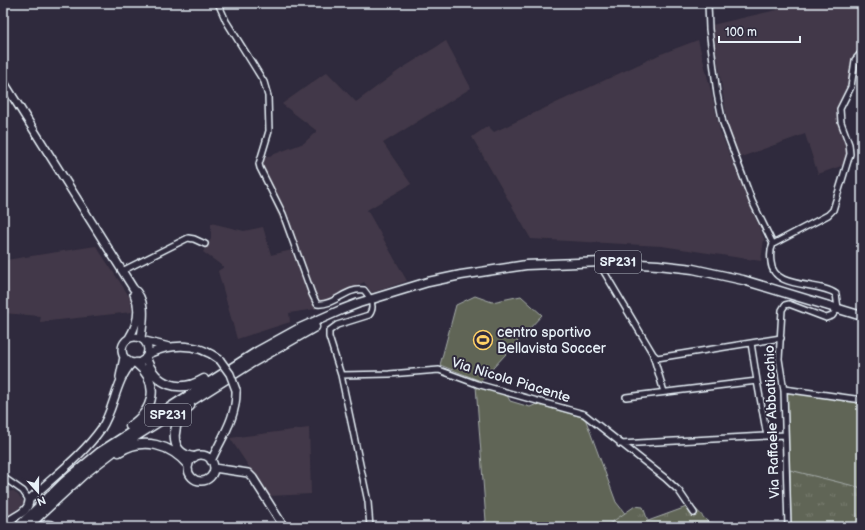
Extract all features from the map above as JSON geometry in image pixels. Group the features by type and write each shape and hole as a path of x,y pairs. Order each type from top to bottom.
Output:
{"main road":[{"path":"3,81 122,271 137,292 144,308 143,339 148,347 147,356 152,372 160,381 167,384 184,386 200,382 256,347 286,335"},
{"name":"SP231","path":"18,527 68,478 105,448 226,371 286,335 359,303 428,282 493,269 544,263 603,262 671,266 720,274 764,285 862,316"},
{"path":"3,527 8,521 22,513 29,504 29,500 78,455 101,428 112,408 124,357 122,348 123,344 129,338 138,312 138,305 133,288"},
{"name":"SP231","path":"27,527 96,465 122,445 270,352 312,328 372,300"},
{"path":"129,338 135,336 169,347"},
{"path":"120,379 134,363 169,347 189,346 198,348 220,360 230,374 236,390 235,407 232,418 221,441 209,459"},
{"path":"209,459 198,456 187,456 181,452 175,440 174,431 182,412 221,387 270,352"},
{"path":"33,513 57,484 67,475 103,444 134,424 146,412 152,397 152,389 146,373 124,357"},
{"path":"49,506 122,451 134,445 146,444 165,447 179,455 188,465"},
{"path":"194,457 188,465 188,474 194,480 203,482 211,477 213,471 209,459"},
{"path":"213,471 248,473 253,478 284,527"}],"street":[{"path":"218,3 226,21 264,82 268,96 269,131 259,164 283,214 317,304 325,305 356,289 364,290 372,300 372,310 369,315 337,325 329,331 329,336 341,375 368,502 370,527"},
{"path":"708,3 709,29 717,94 723,122 752,201 773,244"},
{"path":"838,308 837,297 833,292 795,283 776,275 771,269 770,249 773,244 828,215 833,210 850,154 849,144 841,122 840,110 851,87 856,60 862,52"},
{"path":"122,271 188,238 205,244"},
{"path":"603,262 603,270 652,354 664,392"},
{"name":"Via Raffaele Abbaticchio","path":"788,527 784,389 779,359 782,310 784,305 789,304 826,318 832,316 838,308"},
{"path":"652,354 657,358 781,338"},
{"path":"751,343 767,436"},
{"name":"Via Nicola Piacente","path":"341,375 389,374 439,370 477,384 584,414 620,444 665,478 679,491 694,513"},
{"path":"626,397 757,381"},
{"path":"784,389 862,400"},
{"path":"620,444 785,435"},
{"path":"3,477 23,491 29,500"},
{"path":"39,527 41,524 47,523 52,524 54,527"}],"shaded area":[{"path":"776,3 862,3 862,55 851,61 849,83 836,114 847,150 844,165 818,174 805,134 738,158 728,126 712,25 777,10"},
{"path":"698,40 720,131 764,239 761,261 662,246 531,239 472,137 488,126 494,132 661,54"},
{"path":"446,41 471,88 383,143 411,184 367,210 407,281 372,293 364,282 315,309 289,313 290,322 237,339 218,271 224,267 203,252 211,239 211,223 244,231 263,227 271,255 292,250 256,161 304,143 317,131 282,104 327,72 356,102 401,69"},
{"path":"96,246 131,299 132,312 40,322 41,316 3,313 3,259 6,260"},
{"path":"309,428 311,494 268,496 230,438"},
{"path":"14,491 25,502 14,513 3,520 3,492"}],"green space":[{"name":"centro sportivo Bellavista Soccer","path":"475,296 492,302 521,296 542,315 481,381 440,365 456,305"},
{"path":"476,386 507,395 510,401 530,407 537,404 585,418 616,502 627,516 609,527 470,527 486,521"},
{"path":"787,392 862,403 862,496 789,481"},
{"path":"790,470 862,488 862,527 791,527"},
{"path":"692,505 708,522 729,527 605,527 635,506 643,507 648,521"}],"place":[{"name":"centro sportivo Bellavista Soccer","path":"483,340"}]}
